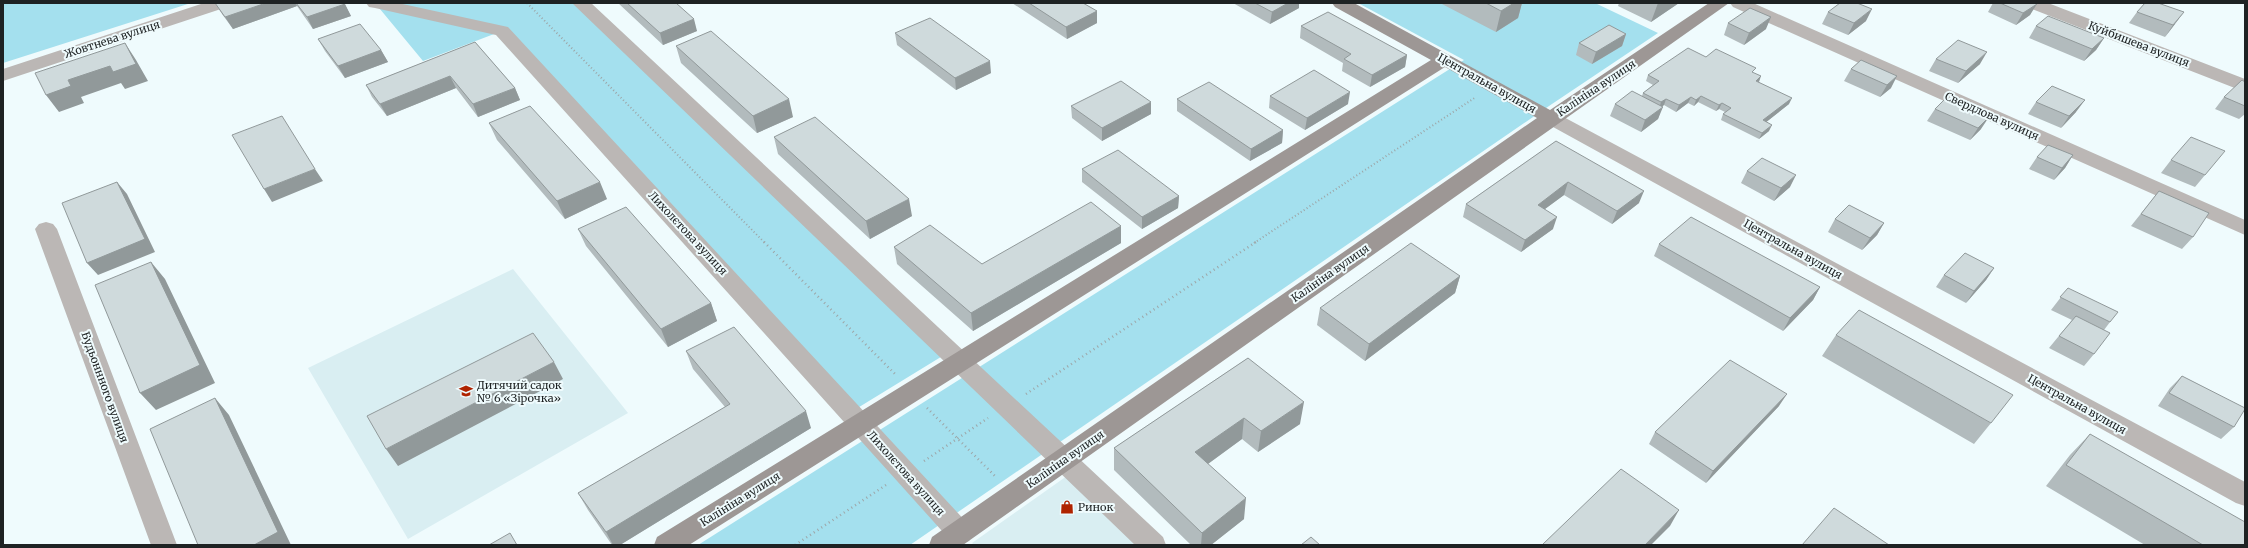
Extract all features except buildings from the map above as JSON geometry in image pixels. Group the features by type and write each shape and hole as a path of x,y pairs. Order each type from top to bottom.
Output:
{"main road":[{"name":"Центральна вулиця","path":"1341,3 1551,118"},
{"name":"Калініна вулиця","path":"951,539 1551,118 1720,3"},
{"name":"Калініна вулиця","path":"667,545 1445,59"}],"street":[{"name":"Жовтнева вулиця","path":"3,75 221,3"},
{"name":"Лихолєтова вулиця","path":"375,3 502,31 906,472 951,539"},
{"path":"581,3 960,362 1062,461 1153,545"},
{"name":"Свердлова вулиця","path":"1740,3 2245,228"},
{"name":"Куйбишева вулиця","path":"2033,3 2245,86"},
{"name":"Центральна вулиця","path":"1551,118 2245,495"},
{"name":"Будьоннного вулиця","path":"46,229 164,545"}],"path":[{"path":"527,3 1014,496"},
{"path":"795,545 1493,86"}],"shaded area":[{"path":"3,3 191,3 3,63"},
{"path":"375,3 581,3 949,352 851,412 502,31 423,61"},
{"path":"1358,3 1595,3 1658,33 1549,106 910,545 698,545 1464,60"},
{"name":"Дитячий садок № 6 «Зірочка»","path":"513,269 628,413 408,539 308,368"},
{"name":"Ринок","path":"1074,471 1153,545 974,545 972,543"}],"place":[{"name":"Дитячий садок № 6 «Зірочка»","path":"466,391"},
{"name":"Ринок","path":"1067,507"}]}
